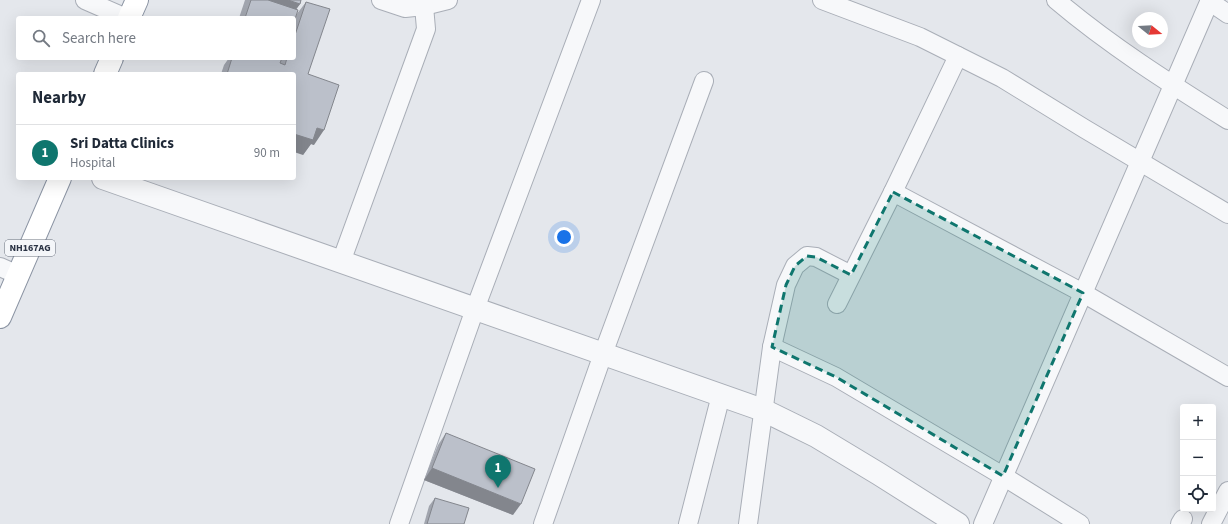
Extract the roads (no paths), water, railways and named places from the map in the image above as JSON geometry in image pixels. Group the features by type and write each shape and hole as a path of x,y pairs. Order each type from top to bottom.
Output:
{"highway":[{"path":"130,16 137,0"},
{"path":"106,72 111,60"},
{"name":"NH167AG","path":"0,317 9,270 59,180"}],"street":[{"path":"85,0 121,16"},
{"path":"381,0 405,8 424,6 448,0"},
{"path":"822,0 920,37 1002,78 1139,162 1228,214"},
{"path":"1056,0 1078,18 1172,86 1228,120"},
{"path":"983,524 1209,0 1228,14"},
{"path":"399,524 475,309 588,1"},
{"path":"341,262 426,29 424,6"},
{"path":"837,304 958,56"},
{"path":"543,524 603,354 704,81"},
{"path":"109,180 763,410 816,436 958,524"},
{"path":"892,192 1083,293 1228,377"},
{"path":"748,524 772,348 786,285 795,266 807,256 816,257 852,275"},
{"path":"772,348 836,377 1003,476 1080,524"},
{"path":"688,524 721,395"},
{"path":"1212,524 1228,491"}],"place":[{"name":"Sri Datta Clinics","path":"498,488"}]}
